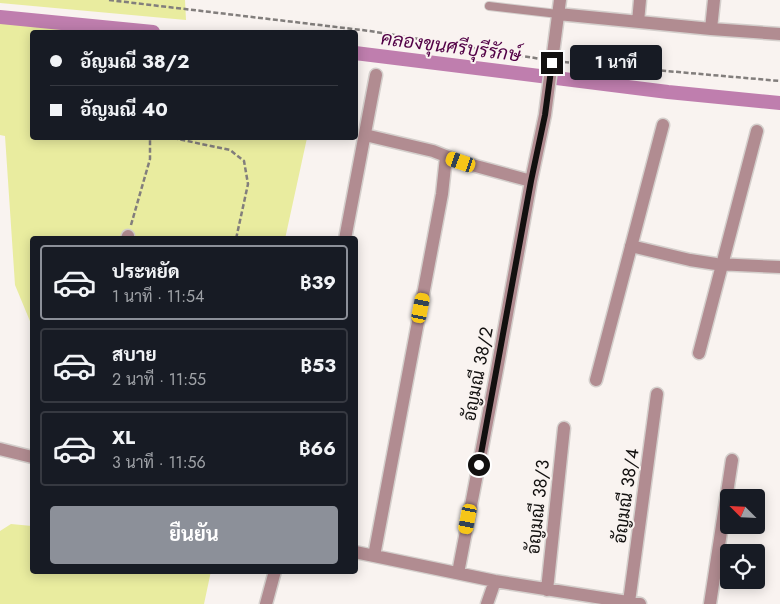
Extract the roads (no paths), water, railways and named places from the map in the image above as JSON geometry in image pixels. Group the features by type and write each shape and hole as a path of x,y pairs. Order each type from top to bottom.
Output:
{"street":[{"name":"อัญมณี 38/2","path":"458,574 545,115 560,0"},
{"path":"638,22 640,0"},
{"path":"711,29 714,0"},
{"path":"558,14 780,34"},
{"path":"346,236 376,75"},
{"path":"596,380 663,125"},
{"path":"699,354 757,131"},
{"path":"365,135 433,151 446,157 531,181"},
{"path":"374,556 442,194 446,157"},
{"path":"631,246 690,260 722,265 780,267"},
{"name":"อัญมณี 38/4","path":"635,603 657,394"},
{"name":"อัญมณี 38/3","path":"547,590 564,428"},
{"path":"0,449 30,456"},
{"path":"710,604 732,460"},
{"path":"358,553 495,581 635,603"},
{"path":"266,604 274,574"},
{"path":"487,604 495,581"}],"lane":[{"path":"489,6 558,14"}],"waterway":[{"name":"คลองขุนศรีบุรีรักษ์","path":"0,17 133,30"},
{"name":"คลองขุนศรีบุรีรักษ์","path":"358,53 668,92 780,103"}]}
